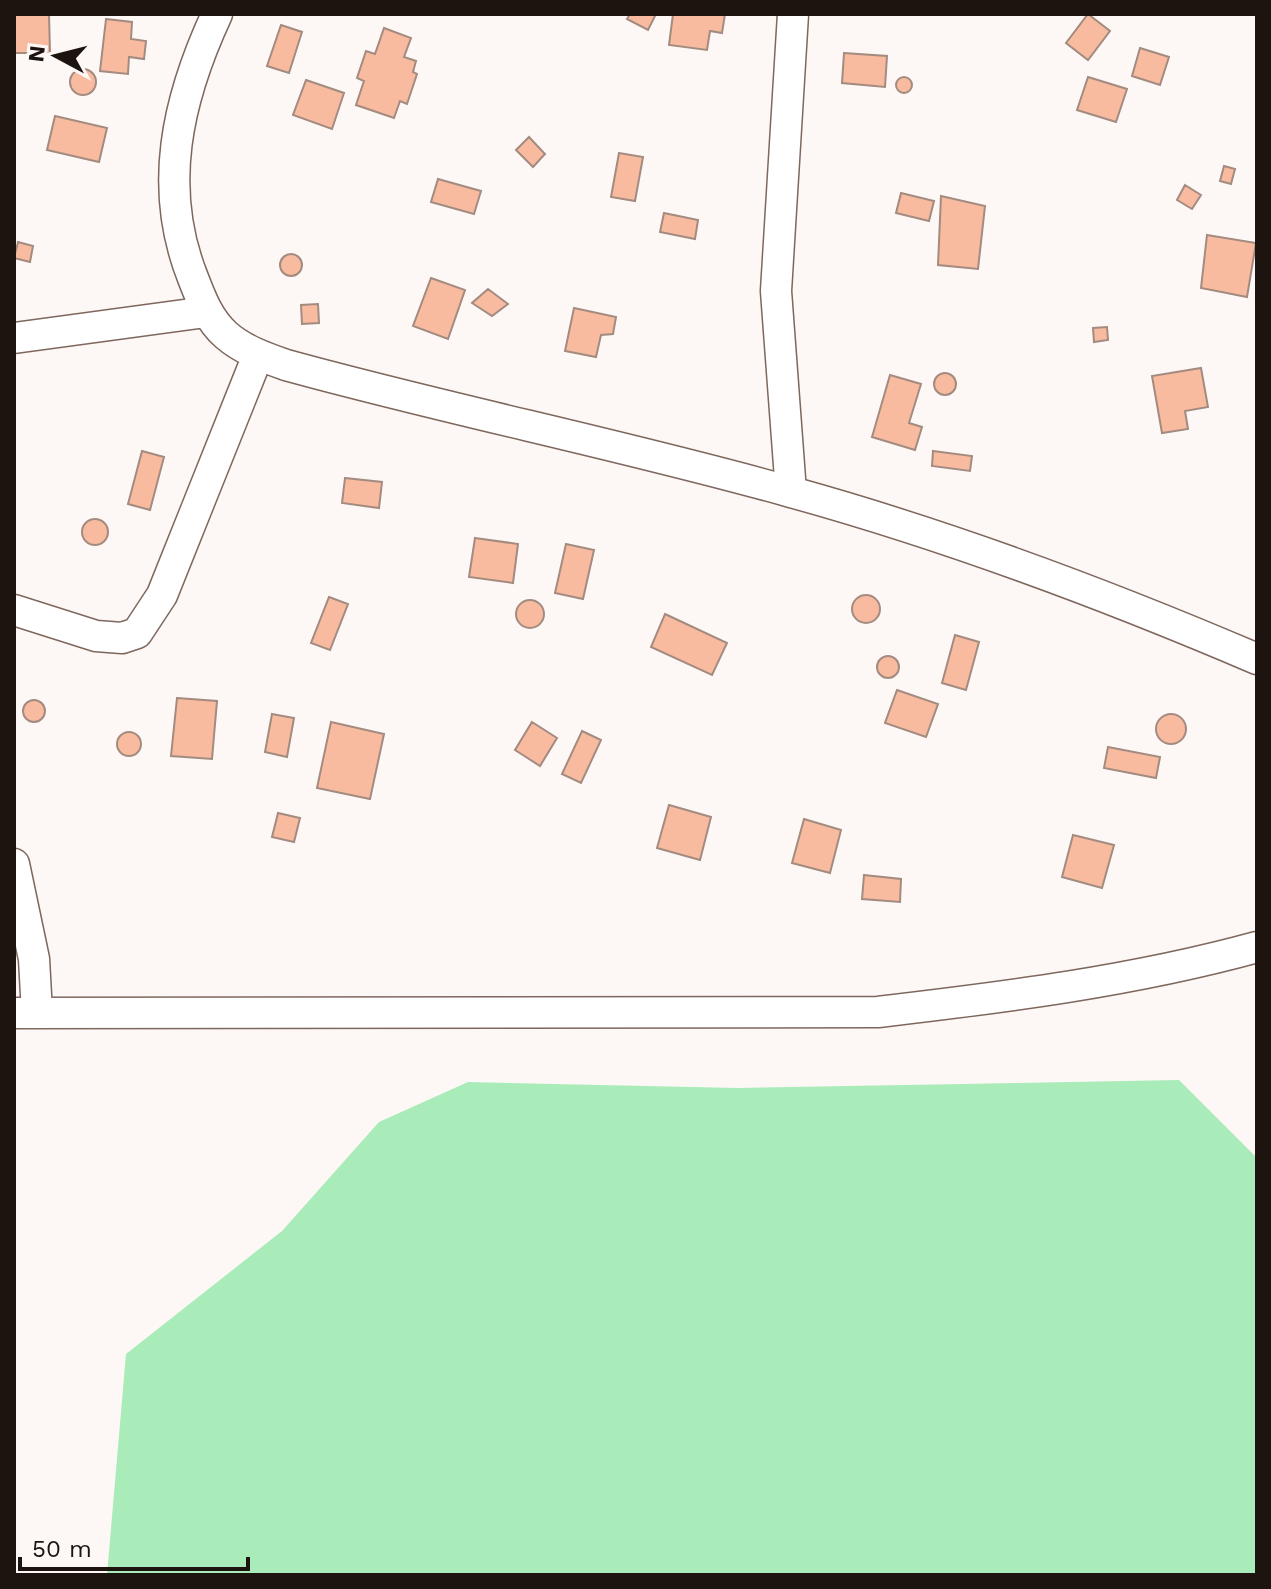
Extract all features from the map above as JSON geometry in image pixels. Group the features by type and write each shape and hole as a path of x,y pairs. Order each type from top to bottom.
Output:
{"street":[{"path":"217,14 185,98 175,151 172,204 185,256 206,312 227,336 258,355 323,375 791,492 1095,592 1257,659"},
{"path":"791,492 776,291 793,14"},
{"path":"14,338 206,312"},
{"path":"14,610 96,636 122,638 137,633 162,595 258,355"},
{"path":"14,864 34,959 26,1013 878,1012 992,999 1174,970 1257,947"}],"green space":[{"path":"1179,1080 1257,1158 1257,1575 107,1575 126,1354 282,1231 379,1122 468,1082 738,1088"}],"building":[{"path":"14,14 49,14 50,53 14,53"},
{"path":"630,14 656,14 648,30 627,19"},
{"path":"673,14 725,14 722,33 710,31 707,50 669,45"},
{"path":"1088,14 1110,31 1088,60 1066,43"},
{"path":"106,19 132,22 131,39 146,41 144,59 129,57 128,74 100,71"},
{"path":"281,25 302,32 289,73 267,66"},
{"path":"384,28 411,38 404,57 416,61 413,72 417,74 407,104 400,101 394,118 356,105 364,81 357,78 366,51 375,54"},
{"path":"1140,48 1169,57 1160,85 1132,76"},
{"path":"844,53 887,56 885,87 842,83"},
{"path":"83,69 92,73 96,82 92,91 83,95 74,91 70,82 74,73"},
{"path":"904,77 910,79 910,91 904,93 898,91 896,85 898,79"},
{"path":"1088,77 1127,89 1116,122 1077,110"},
{"path":"306,80 344,93 332,129 293,115"},
{"path":"55,116 107,128 99,162 47,150"},
{"path":"529,137 545,154 533,167 516,150"},
{"path":"619,153 643,157 635,201 611,197"},
{"path":"1224,166 1235,169 1231,184 1220,181"},
{"path":"438,179 481,191 474,214 431,202"},
{"path":"1185,185 1201,195 1192,209 1177,200"},
{"path":"901,193 934,201 929,221 896,213"},
{"path":"941,196 985,206 978,269 938,265"},
{"path":"664,213 698,220 695,239 660,232"},
{"path":"1207,235 1256,243 1247,297 1201,288"},
{"path":"18,242 33,246 30,262 14,258"},
{"path":"291,254 299,257 302,265 299,273 291,276 283,273 280,265 283,257"},
{"path":"431,278 465,290 448,339 413,326"},
{"path":"488,289 508,304 492,316 472,303"},
{"path":"318,304 319,323 302,324 301,305"},
{"path":"574,308 616,317 613,334 601,335 596,357 565,351"},
{"path":"1107,327 1108,340 1094,342 1093,328"},
{"path":"1201,368 1208,407 1185,411 1188,429 1162,433 1152,376"},
{"path":"945,373 953,376 956,384 953,392 945,395 937,392 934,384 937,376"},
{"path":"890,375 921,384 909,423 922,427 915,450 872,437"},
{"path":"142,451 164,457 150,510 128,504"},
{"path":"933,451 972,456 970,471 932,466"},
{"path":"345,478 382,482 379,508 342,503"},
{"path":"95,519 104,523 108,532 104,541 95,545 86,541 82,532 86,523"},
{"path":"475,538 518,544 513,583 469,577"},
{"path":"566,544 594,550 583,599 555,593"},
{"path":"866,595 876,599 880,609 876,619 866,623 856,619 852,609 856,599"},
{"path":"329,597 348,604 330,650 311,643"},
{"path":"530,600 540,604 544,614 540,624 530,628 520,624 516,614 520,604"},
{"path":"665,614 727,643 712,675 651,647"},
{"path":"955,635 979,642 966,690 942,683"},
{"path":"888,656 896,659 899,667 896,675 888,678 880,675 877,667 880,659"},
{"path":"897,690 938,704 926,737 885,723"},
{"path":"177,698 217,701 212,759 171,756"},
{"path":"34,700 42,703 45,711 42,719 34,722 26,719 23,711 26,703"},
{"path":"272,714 294,718 287,757 265,752"},
{"path":"1171,714 1182,718 1186,729 1182,740 1171,744 1160,740 1156,729 1160,718"},
{"path":"331,722 384,734 370,799 317,788"},
{"path":"532,722 557,738 540,766 515,750"},
{"path":"582,731 601,740 581,783 562,774"},
{"path":"129,732 137,736 141,744 137,752 129,756 121,752 117,744 121,736"},
{"path":"1108,747 1160,757 1156,778 1104,768"},
{"path":"669,805 711,817 700,860 657,848"},
{"path":"278,813 300,818 294,842 272,837"},
{"path":"804,819 841,830 830,873 792,863"},
{"path":"1073,835 1114,845 1102,888 1062,877"},
{"path":"864,875 901,879 900,902 862,899"}]}
